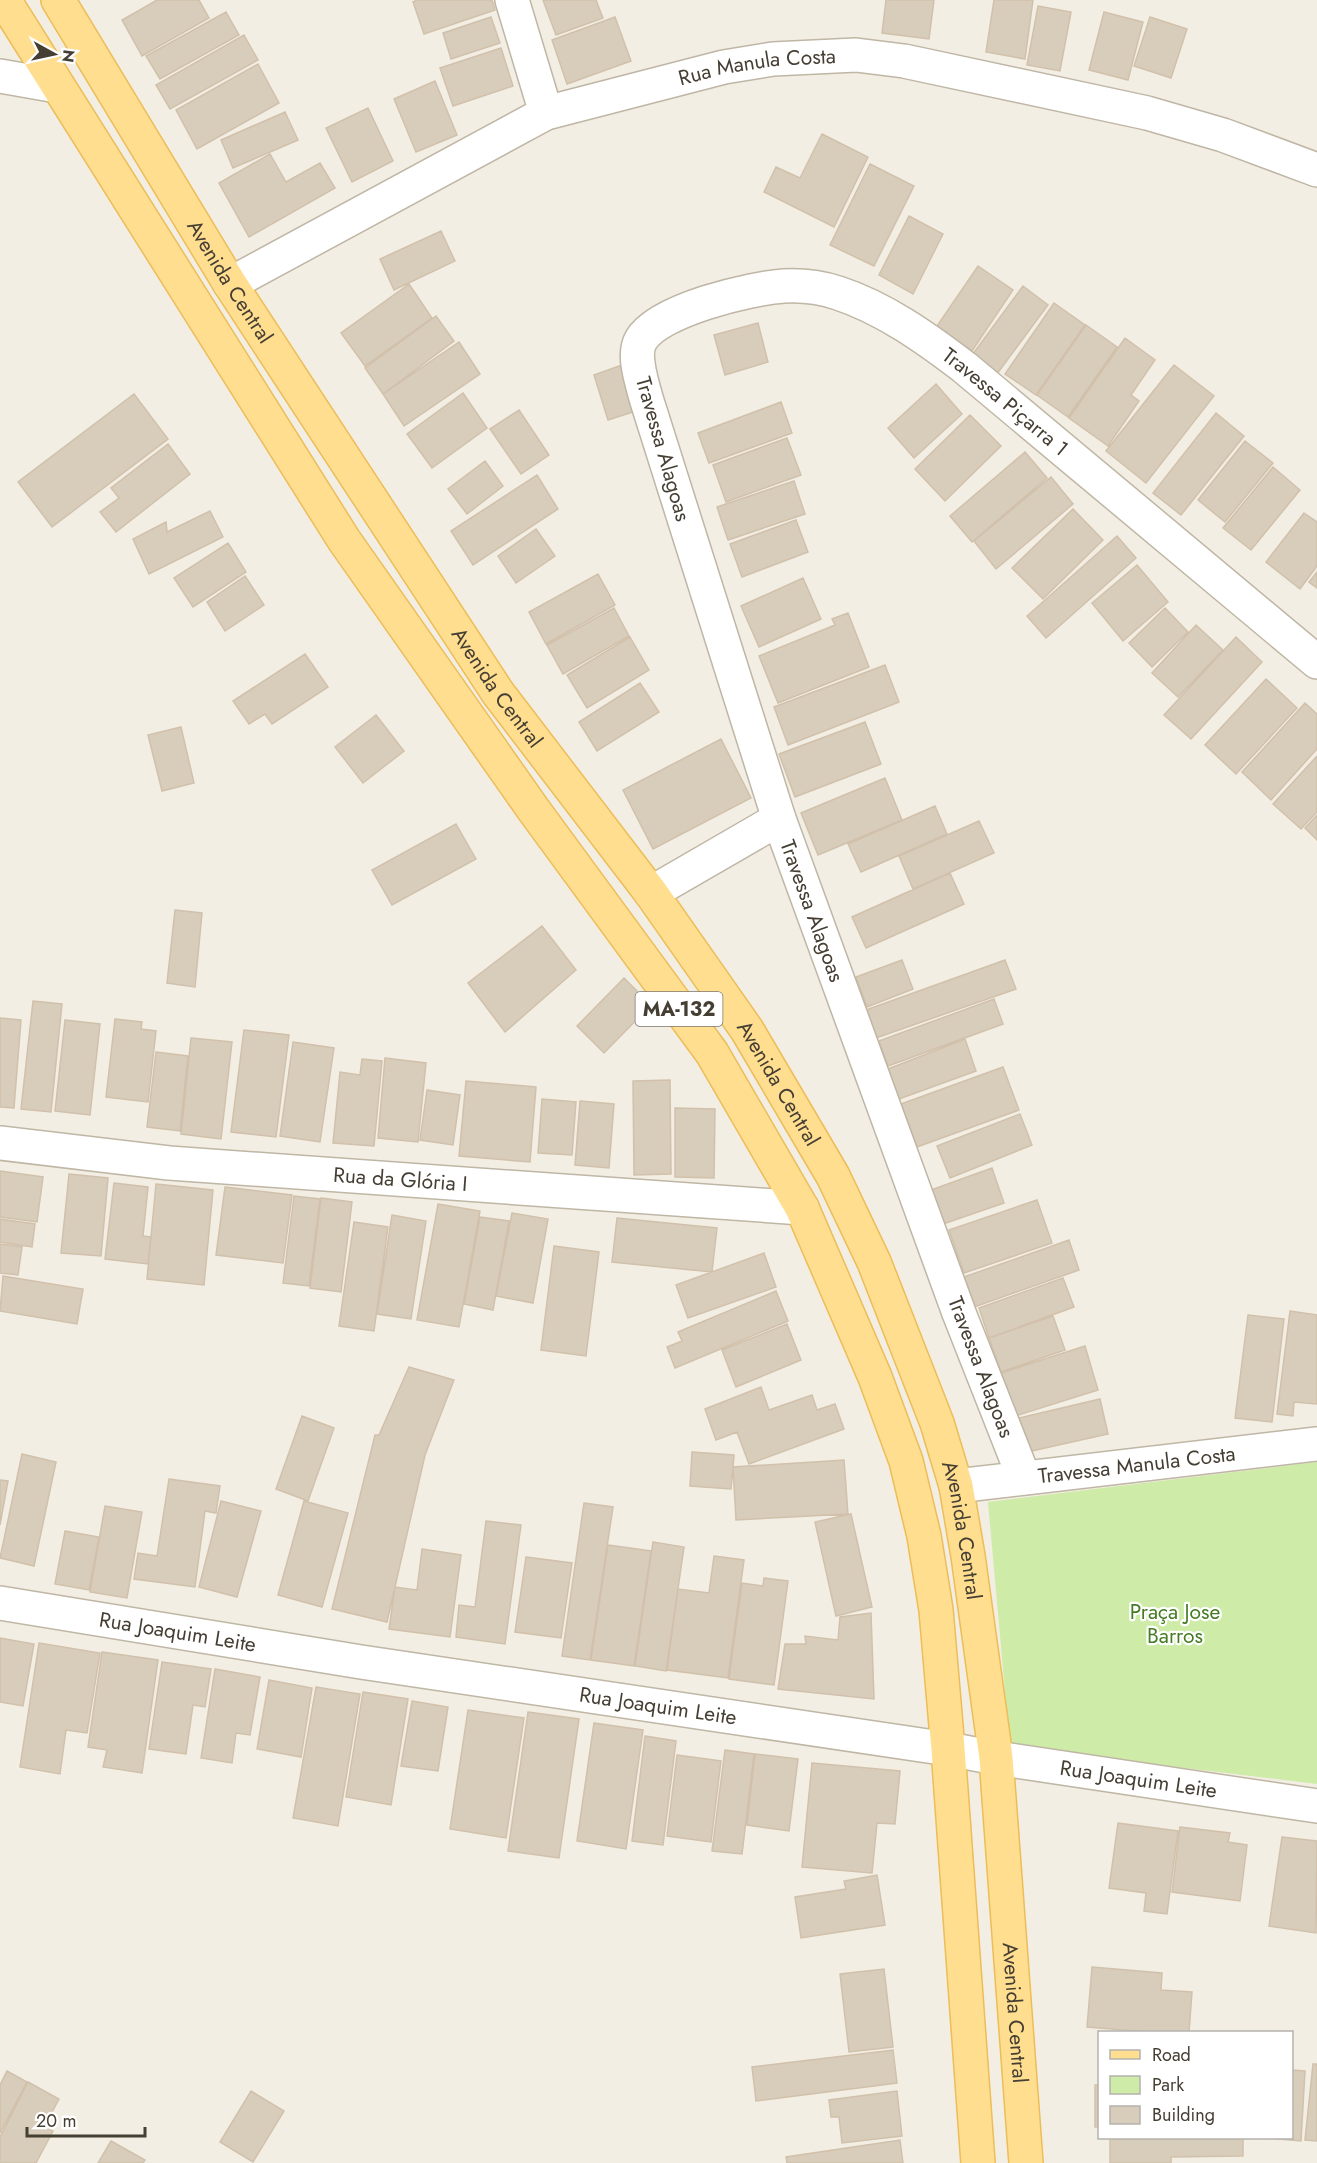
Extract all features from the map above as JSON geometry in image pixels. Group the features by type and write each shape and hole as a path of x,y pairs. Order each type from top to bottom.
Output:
{"main road":[{"name":"MA-132","path":"4,0 344,540 533,809 711,1053 802,1208 875,1377 906,1461 924,1536 936,1610 948,1749 978,2163"},
{"name":"Avenida Central","path":"58,0 230,284 498,693 651,893 747,1030 833,1176 874,1262 937,1423 956,1486 968,1556 996,1758 1026,2163"},
{"path":"711,1053 747,1030"}],"street":[{"path":"512,0 546,113"},
{"name":"Rua Manula Costa","path":"230,284 546,113 724,67 773,59 856,55 904,61 1147,113 1223,135 1317,170"},
{"path":"0,76 57,86"},
{"name":"Travessa Piçarra 1","path":"645,335 653,327 679,313 754,289 811,286 839,293 877,309 939,348 964,367 1317,662"},
{"name":"Travessa Alagoas","path":"645,335 638,346 638,360 645,398 779,819 959,1313 1024,1478"},
{"path":"651,893 779,819"},
{"name":"Rua da Glória I","path":"0,1143 169,1163 802,1208"},
{"name":"Travessa Manula Costa","path":"956,1486 1317,1444"},
{"name":"Rua Joaquim Leite","path":"0,1603 372,1664 1317,1806"}],"green space":[{"name":"Praça Jose Barros","path":"1317,1462 1317,1784 1010,1747 988,1502"}],"building":[{"path":"157,0 199,0 209,18 142,56 122,20"},
{"path":"417,0 492,0 495,10 424,34 413,2"},
{"path":"543,0 596,0 603,18 556,35"},
{"path":"886,0 934,0 929,39 882,33"},
{"path":"994,0 1033,0 1025,59 986,52"},
{"path":"1038,6 1071,12 1060,71 1027,65"},
{"path":"226,12 239,35 160,79 146,56"},
{"path":"1104,12 1143,22 1128,80 1089,70"},
{"path":"491,17 500,43 451,59 443,33"},
{"path":"615,17 631,61 567,84 552,40"},
{"path":"1150,17 1187,29 1171,78 1134,66"},
{"path":"244,35 258,60 170,109 156,85"},
{"path":"501,48 513,86 453,106 440,68"},
{"path":"258,64 279,103 197,149 176,110"},
{"path":"435,81 457,135 416,152 394,99"},
{"path":"368,108 393,161 352,182 326,128"},
{"path":"285,112 298,140 233,168 221,140"},
{"path":"822,134 868,157 834,227 764,192 776,167 800,178"},
{"path":"270,154 286,182 320,163 335,188 249,237 219,183"},
{"path":"870,164 914,186 874,266 830,245"},
{"path":"909,216 943,234 913,294 879,275"},
{"path":"441,231 455,261 394,290 380,259"},
{"path":"978,266 1013,290 972,351 937,326"},
{"path":"409,284 432,318 365,366 341,333"},
{"path":"1023,286 1048,305 997,374 972,355"},
{"path":"1054,303 1085,325 1036,395 1005,374"},
{"path":"436,316 454,341 383,394 365,368"},
{"path":"758,323 768,362 725,375 714,335"},
{"path":"1086,325 1117,347 1068,417 1037,395"},
{"path":"1125,338 1155,360 1131,395 1139,401 1108,446 1069,418"},
{"path":"459,342 480,374 404,426 383,394"},
{"path":"622,365 636,411 608,420 594,375"},
{"path":"1174,365 1214,396 1146,483 1106,451"},
{"path":"936,384 962,414 914,458 888,428"},
{"path":"463,393 487,428 432,468 407,434"},
{"path":"134,394 168,439 52,527 18,482"},
{"path":"781,402 792,433 709,463 698,433"},
{"path":"519,410 549,455 521,474 490,429"},
{"path":"1216,413 1244,436 1181,515 1153,493"},
{"path":"970,415 1001,446 945,501 915,469"},
{"path":"787,438 801,475 726,502 713,465"},
{"path":"1245,441 1273,463 1225,522 1198,500"},
{"path":"168,444 190,474 116,532 100,512 119,498 111,488"},
{"path":"1025,452 1047,478 972,542 950,516"},
{"path":"485,461 503,486 467,514 448,489"},
{"path":"1273,467 1300,490 1251,550 1223,528"},
{"path":"537,475 558,509 473,565 451,531"},
{"path":"1051,477 1073,504 996,569 974,541"},
{"path":"794,481 805,514 728,540 717,507"},
{"path":"1073,509 1103,540 1043,599 1012,568"},
{"path":"210,511 223,537 149,574 133,539 166,522 167,532"},
{"path":"1304,513 1317,522 1317,566 1300,589 1266,562"},
{"path":"796,520 808,552 742,577 730,544"},
{"path":"536,529 555,556 516,583 498,556"},
{"path":"1117,536 1136,558 1046,638 1027,616"},
{"path":"228,543 246,572 193,607 174,578"},
{"path":"1137,565 1168,602 1123,641 1092,603"},
{"path":"1317,572 1317,588 1309,582"},
{"path":"598,574 615,605 546,644 529,612"},
{"path":"245,576 264,605 225,631 207,602"},
{"path":"803,578 821,619 759,647 741,606"},
{"path":"614,608 629,636 563,674 547,645"},
{"path":"1165,608 1188,632 1152,667 1129,643"},
{"path":"848,613 869,667 778,703 759,656 835,625 832,619"},
{"path":"1196,625 1223,650 1178,697 1152,673"},
{"path":"630,637 649,670 587,708 567,675"},
{"path":"1236,637 1262,662 1191,739 1164,715"},
{"path":"305,654 328,687 272,724 265,714 249,724 233,701"},
{"path":"885,665 899,702 788,745 774,707"},
{"path":"1266,679 1297,708 1236,774 1205,745"},
{"path":"640,683 659,712 597,751 579,722"},
{"path":"1305,703 1317,714 1317,749 1271,800 1242,772"},
{"path":"376,715 404,751 363,783 335,747"},
{"path":"865,722 881,764 795,797 779,754"},
{"path":"181,727 194,783 162,791 148,735"},
{"path":"721,739 751,798 653,849 623,790"},
{"path":"1317,756 1317,812 1301,829 1273,804"},
{"path":"885,778 902,820 818,855 801,813"},
{"path":"935,806 947,834 861,872 848,844"},
{"path":"1317,815 1317,840 1305,828"},
{"path":"979,821 994,853 913,889 899,856"},
{"path":"456,824 476,859 392,905 372,870"},
{"path":"950,873 964,904 866,948 852,917"},
{"path":"175,910 202,913 195,987 167,983"},
{"path":"542,926 576,970 505,1032 468,983"},
{"path":"902,960 913,989 867,1007 856,977"},
{"path":"1005,960 1016,989 876,1038 866,1010"},
{"path":"624,978 651,1005 604,1053 577,1026"},
{"path":"994,999 1003,1024 888,1066 879,1041"},
{"path":"33,1001 62,1004 51,1112 21,1109"},
{"path":"0,1018 21,1020 14,1108 0,1107"},
{"path":"115,1019 142,1022 141,1029 156,1031 148,1102 106,1097"},
{"path":"65,1020 100,1024 90,1115 55,1111"},
{"path":"244,1030 289,1035 276,1137 231,1132"},
{"path":"191,1038 232,1042 221,1139 181,1134"},
{"path":"965,1039 976,1071 899,1099 888,1069"},
{"path":"293,1042 334,1048 320,1142 280,1136"},
{"path":"156,1052 188,1056 180,1131 147,1127"},
{"path":"385,1058 426,1063 418,1142 378,1138"},
{"path":"362,1059 382,1061 374,1146 333,1143 340,1072 360,1075"},
{"path":"1003,1067 1019,1110 917,1147 901,1104"},
{"path":"670,1080 671,1174 634,1175 633,1081"},
{"path":"466,1081 536,1087 530,1162 459,1156"},
{"path":"427,1090 460,1095 453,1145 420,1140"},
{"path":"542,1099 576,1102 572,1155 538,1153"},
{"path":"580,1101 614,1104 609,1168 575,1165"},
{"path":"675,1108 715,1109 714,1178 675,1177"},
{"path":"1020,1114 1032,1145 950,1178 937,1146"},
{"path":"992,1168 1004,1203 943,1224 931,1190"},
{"path":"0,1171 43,1177 37,1222 0,1217"},
{"path":"69,1174 108,1178 101,1256 61,1253"},
{"path":"114,1183 148,1187 143,1236 151,1237 148,1264 105,1259"},
{"path":"156,1184 213,1190 204,1285 147,1279"},
{"path":"225,1187 292,1195 283,1263 216,1255"},
{"path":"294,1196 320,1199 309,1286 283,1283"},
{"path":"321,1198 352,1202 341,1292 310,1288"},
{"path":"1037,1200 1052,1243 964,1273 949,1230"},
{"path":"438,1204 480,1211 459,1327 417,1320"},
{"path":"512,1213 548,1219 533,1303 496,1296"},
{"path":"392,1215 426,1221 411,1319 377,1314"},
{"path":"480,1217 509,1221 493,1310 464,1304"},
{"path":"617,1218 717,1228 712,1272 612,1262"},
{"path":"0,1219 35,1224 32,1247 0,1242"},
{"path":"354,1222 388,1227 374,1331 339,1326"},
{"path":"1069,1240 1079,1270 974,1307 964,1277"},
{"path":"0,1244 22,1247 18,1275 0,1273"},
{"path":"554,1246 599,1252 586,1356 541,1350"},
{"path":"764,1253 776,1287 688,1318 676,1285"},
{"path":"3,1276 83,1289 77,1324 0,1311"},
{"path":"1063,1278 1074,1307 989,1338 979,1308"},
{"path":"776,1291 788,1321 675,1368 667,1347 682,1341 678,1332"},
{"path":"1290,1311 1317,1315 1317,1404 1294,1402 1293,1416 1277,1414"},
{"path":"1248,1315 1284,1319 1272,1422 1235,1418"},
{"path":"1053,1316 1065,1350 1001,1372 989,1338"},
{"path":"787,1324 801,1360 736,1387 722,1350"},
{"path":"1085,1346 1098,1390 1015,1416 1001,1373"},
{"path":"409,1367 454,1380 425,1455 387,1622 332,1609 375,1435 379,1435"},
{"path":"761,1387 769,1410 812,1395 817,1410 835,1404 844,1429 749,1464 737,1432 716,1440 705,1409"},
{"path":"1100,1399 1108,1434 1027,1452 1019,1418"},
{"path":"302,1416 334,1428 308,1501 276,1489"},
{"path":"692,1452 734,1455 731,1489 690,1486"},
{"path":"22,1454 56,1462 34,1566 0,1558"},
{"path":"844,1460 848,1514 736,1520 733,1467"},
{"path":"169,1479 220,1486 216,1513 205,1511 195,1587 134,1579 138,1553 157,1556"},
{"path":"0,1480 8,1481 0,1525"},
{"path":"221,1501 261,1511 237,1597 199,1587"},
{"path":"304,1501 348,1513 322,1607 278,1595"},
{"path":"584,1503 613,1507 590,1660 562,1656"},
{"path":"105,1506 142,1512 127,1598 90,1592"},
{"path":"851,1514 872,1607 836,1616 815,1522"},
{"path":"486,1521 521,1525 505,1644 456,1637 459,1605 475,1607"},
{"path":"65,1531 99,1537 89,1590 55,1584"},
{"path":"653,1542 684,1547 666,1671 635,1666"},
{"path":"608,1545 651,1551 634,1666 591,1660"},
{"path":"422,1549 461,1555 450,1637 389,1629 395,1587 417,1590"},
{"path":"714,1556 744,1560 728,1678 667,1670 678,1589 709,1593"},
{"path":"526,1557 572,1563 561,1638 515,1632"},
{"path":"764,1578 788,1581 774,1685 729,1679 742,1583 763,1586"},
{"path":"871,1613 874,1699 778,1689 785,1644 806,1644 805,1636 838,1640 840,1617"},
{"path":"0,1638 34,1644 23,1706 0,1702"},
{"path":"39,1643 100,1653 87,1733 66,1730 60,1774 20,1767"},
{"path":"102,1652 158,1660 142,1773 103,1767 107,1750 88,1747"},
{"path":"162,1662 211,1669 205,1707 193,1705 186,1754 149,1749"},
{"path":"215,1669 260,1677 250,1735 236,1733 232,1763 201,1758"},
{"path":"269,1680 312,1688 301,1757 257,1749"},
{"path":"316,1687 360,1694 338,1826 293,1818"},
{"path":"363,1692 408,1699 391,1805 346,1797"},
{"path":"412,1701 448,1707 438,1771 401,1766"},
{"path":"468,1710 524,1718 506,1838 450,1829"},
{"path":"528,1712 579,1719 559,1858 508,1851"},
{"path":"594,1723 643,1730 626,1849 577,1841"},
{"path":"645,1736 676,1741 663,1845 632,1841"},
{"path":"725,1750 754,1754 742,1854 712,1851"},
{"path":"755,1754 798,1759 789,1831 747,1825"},
{"path":"677,1755 721,1761 711,1842 667,1836"},
{"path":"812,1763 900,1771 895,1824 877,1823 872,1873 802,1867"},
{"path":"1118,1823 1178,1831 1167,1914 1144,1911 1146,1893 1109,1888"},
{"path":"1180,1827 1230,1833 1228,1842 1247,1845 1240,1901 1172,1892"},
{"path":"1282,1837 1317,1841 1316,1933 1269,1926"},
{"path":"877,1875 885,1925 801,1938 795,1897 846,1889 844,1881"},
{"path":"1092,1967 1162,1973 1161,1990 1192,1992 1189,2031 1137,2031 1087,2027"},
{"path":"884,1969 893,2047 849,2052 840,1974"},
{"path":"893,2050 897,2083 756,2101 752,2067"},
{"path":"1313,2064 1317,2064 1317,2141 1305,2140"},
{"path":"1293,2070 1305,2071 1301,2141 1278,2139 1293,2139"},
{"path":"7,2071 27,2082 0,2133 0,2085"},
{"path":"28,2082 59,2099 44,2127 53,2131 36,2163 0,2163 0,2137"},
{"path":"1095,2085 1098,2085 1098,2127 1095,2127"},
{"path":"251,2091 284,2111 253,2162 220,2142"},
{"path":"897,2091 902,2136 842,2143 839,2117 831,2117 829,2100"},
{"path":"1110,2139 1243,2139 1243,2156 1171,2157 1171,2163 1110,2163"},
{"path":"900,2140 903,2163 787,2163 786,2157"},
{"path":"111,2141 145,2160 143,2163 98,2163"}]}
